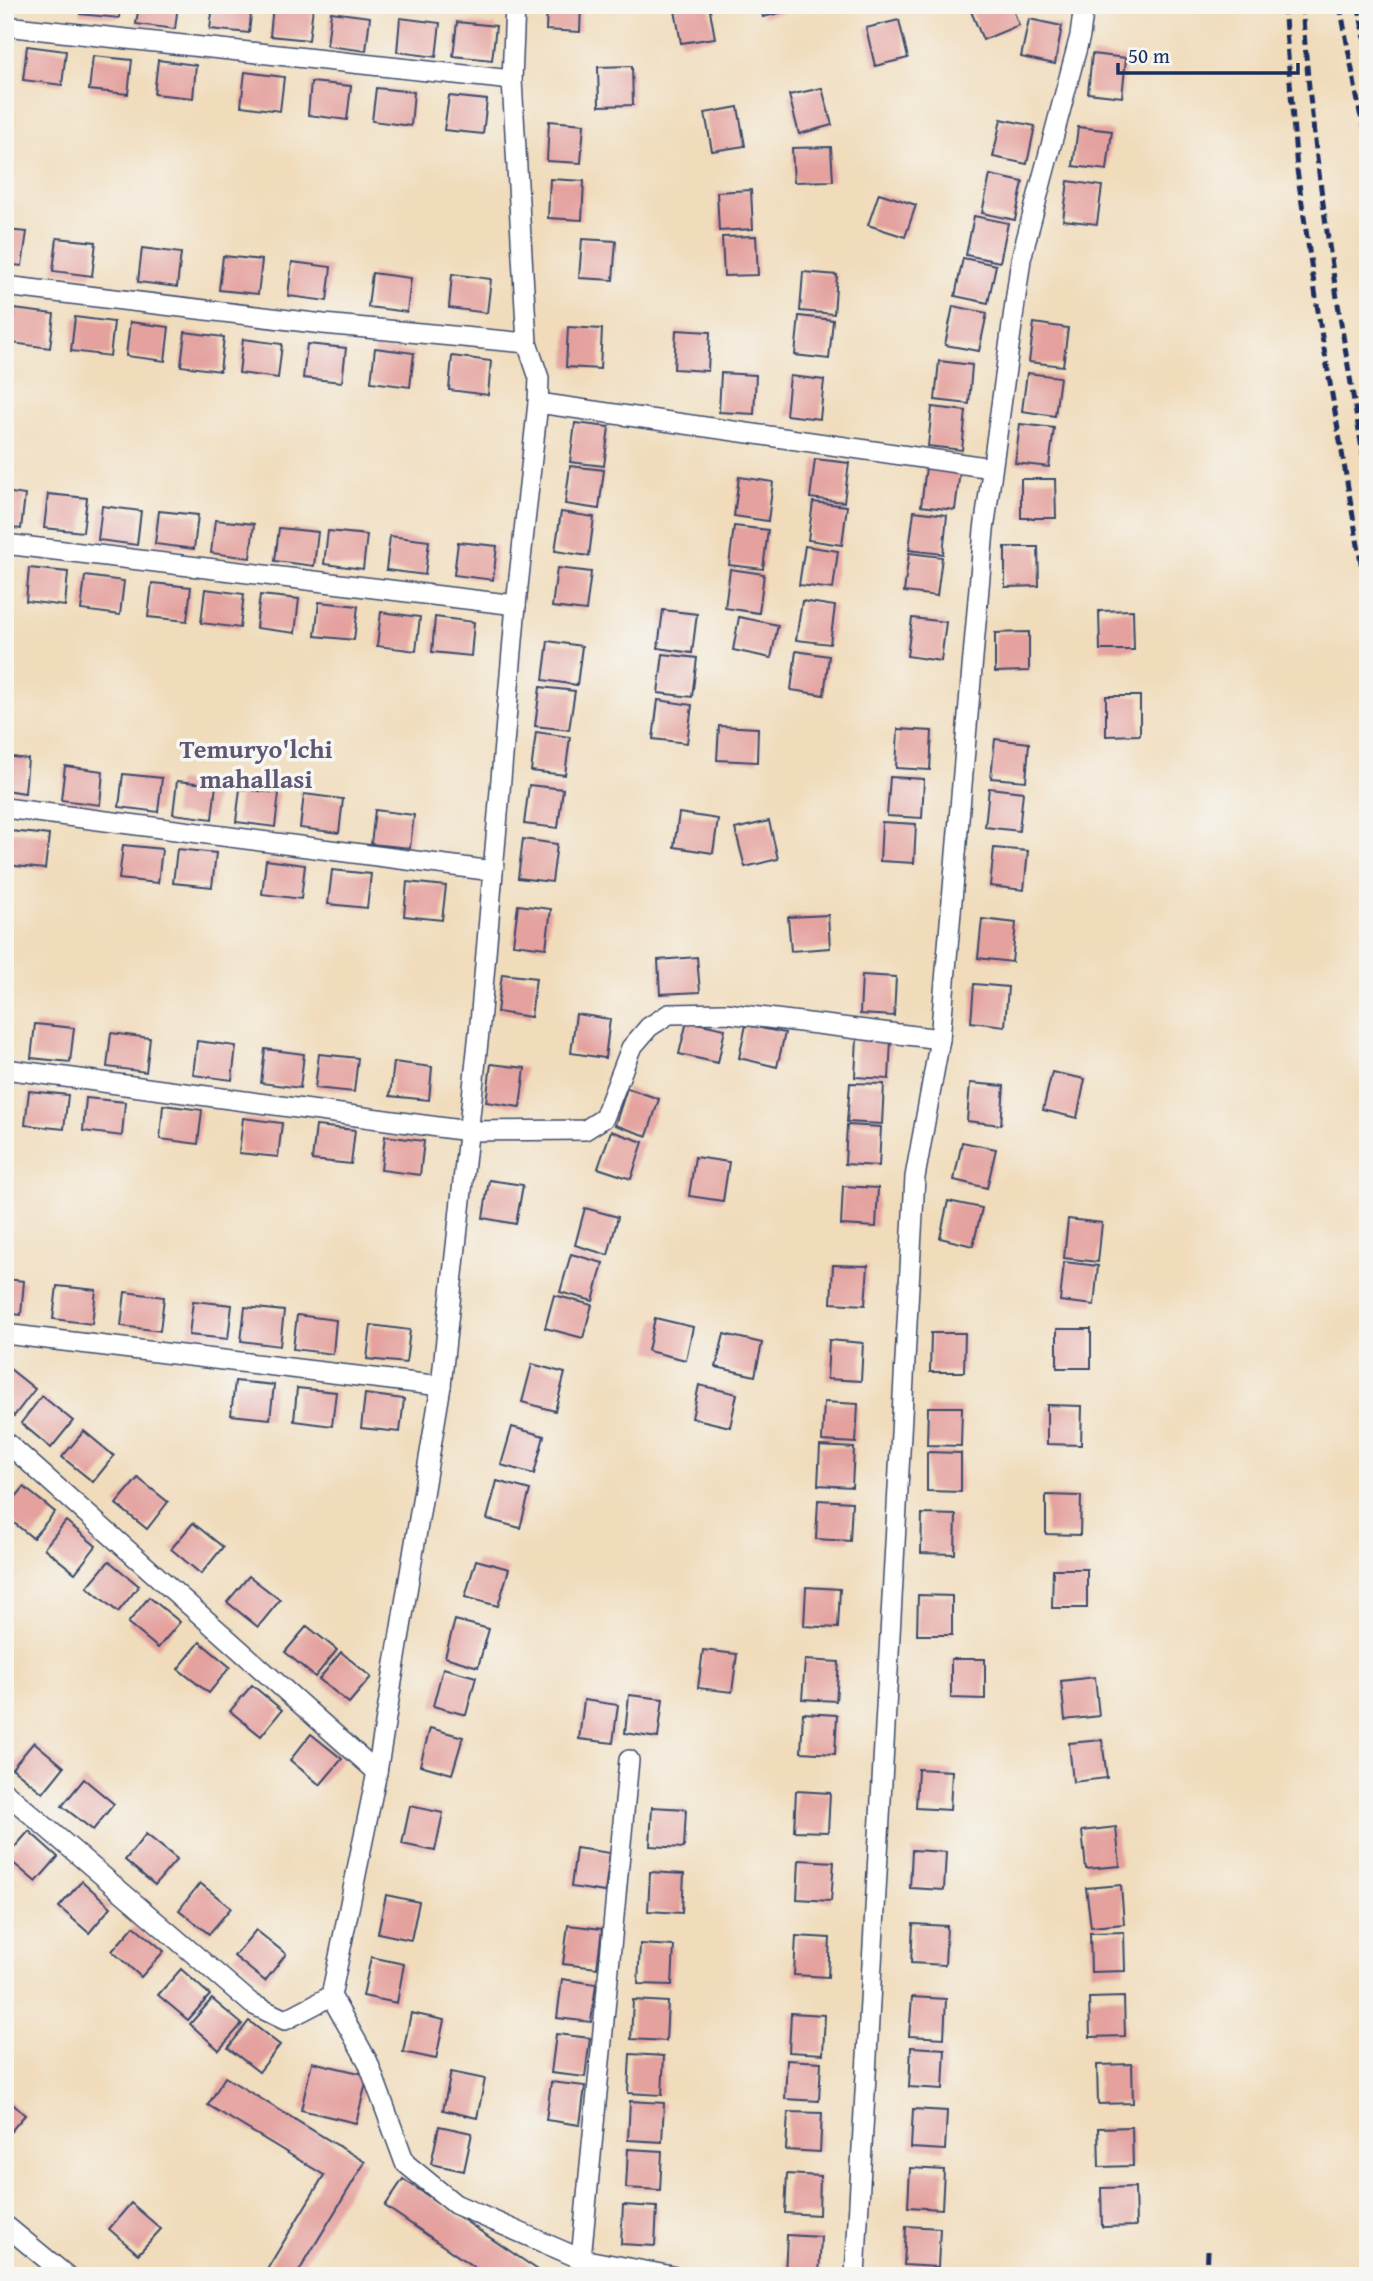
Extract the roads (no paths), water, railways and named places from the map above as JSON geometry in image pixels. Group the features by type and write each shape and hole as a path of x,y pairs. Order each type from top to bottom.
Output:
{"street":[{"path":"515,5 512,80 527,343 539,378 538,402 442,1386 377,1772 331,1996 368,2062 405,2163 455,2204 581,2259 672,2276"},
{"path":"855,2276 915,1177 940,1039 984,530 1021,259 1080,36 1084,5"},
{"path":"5,26 512,80"},
{"path":"5,286 323,324 527,343"},
{"path":"538,402 992,468"},
{"path":"5,544 516,606"},
{"path":"5,808 493,871"},
{"path":"5,1069 468,1130 585,1130 604,1118 631,1048 649,1027 669,1014 726,1013 940,1039"},
{"path":"5,1334 442,1386"},
{"path":"5,1441 377,1772"},
{"path":"581,2259 629,1760"},
{"path":"5,1792 252,2004 285,2020 331,1996"},
{"path":"5,2225 67,2276"}],"railway":[{"path":"1284,5 1297,170 1321,331 1368,603"},
{"path":"1302,5 1321,185 1368,484"},
{"path":"1340,5 1360,113 1368,139"},
{"path":"1358,5 1368,53"},
{"path":"1207,2276 1208,2251"}],"district":[{"name":"Temuryo'lchi mahallasi","path":"256,763"}]}
